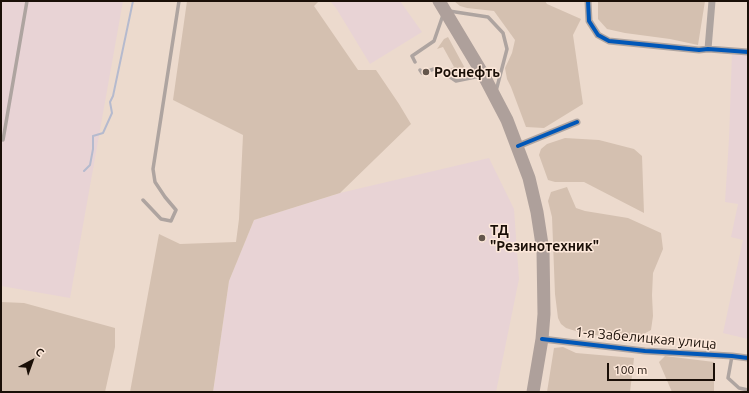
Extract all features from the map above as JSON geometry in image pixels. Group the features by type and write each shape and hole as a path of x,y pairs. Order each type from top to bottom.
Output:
{"highway":[{"path":"442,5 495,96 518,146 529,178 537,212 541,239 544,297 542,339 533,392"}],"street":[{"path":"588,1 589,20 598,35 609,41 699,50 708,49 748,52"},
{"path":"708,49 712,1"},
{"path":"518,146 577,122"},
{"name":"1-я Забелицкая улица","path":"542,339 645,351 748,358"}],"lane":[{"path":"3,140 27,1"},
{"path":"143,200 161,218 171,221 176,210 155,182 153,169 179,1"},
{"path":"415,62 412,56 434,41 442,5 488,17 503,33 507,49 495,96"},
{"path":"420,70 422,73 437,68 456,81 484,76"},
{"path":"732,356 728,378 739,388 748,390"}],"shaded area":[{"path":"1,1 123,1 70,298 1,286"},
{"path":"187,1 319,1 314,6 358,70 376,70 411,124 340,193 254,220 229,281 213,392 130,392 159,234 180,244 236,242 239,219 243,135 173,100"},
{"path":"330,1 400,1 422,32 370,64 336,8"},
{"path":"454,1 545,1 547,4 581,19 573,35 583,104 544,128 526,127 507,79 505,68 512,53 515,40 494,11 467,8 460,6"},
{"path":"598,1 705,1 698,45 607,29 598,19"},
{"path":"448,37 467,72 466,75 457,77 452,75 448,70 454,67 443,47 437,49 444,39"},
{"path":"732,52 748,54 748,339 723,333 743,240 731,237 738,204 725,202"},
{"path":"565,138 599,140 634,149 642,156 644,213 584,182 555,182 548,180 539,155 541,149 547,144"},
{"path":"489,158 514,209 519,279 496,392 213,392 229,281 254,220 340,193"},
{"path":"567,187 576,208 585,211 628,218 661,233 663,249 653,273 653,316 651,330 638,337 615,338 582,333 566,328 561,324 558,318 555,294 552,217 548,201 551,192"},
{"path":"1,302 24,303 115,328 115,347 105,392 1,392"},
{"path":"563,347 576,353 634,358 630,392 547,392 554,348"},
{"path":"665,356 714,362 714,392 672,392 659,362"}],"waterway":[{"path":"84,171 90,165 93,149 93,136 103,133 112,113 110,102 113,96 133,1"}],"cycle path":[{"path":"588,1 589,21 598,35 609,41 699,50 708,49 748,52"},
{"path":"518,146 577,122"},
{"path":"542,339 645,351 748,358"}],"place":[{"name":"Роснефть","path":"426,72"},
{"name":"ТД \"Резинотехник\"","path":"482,238"}]}
